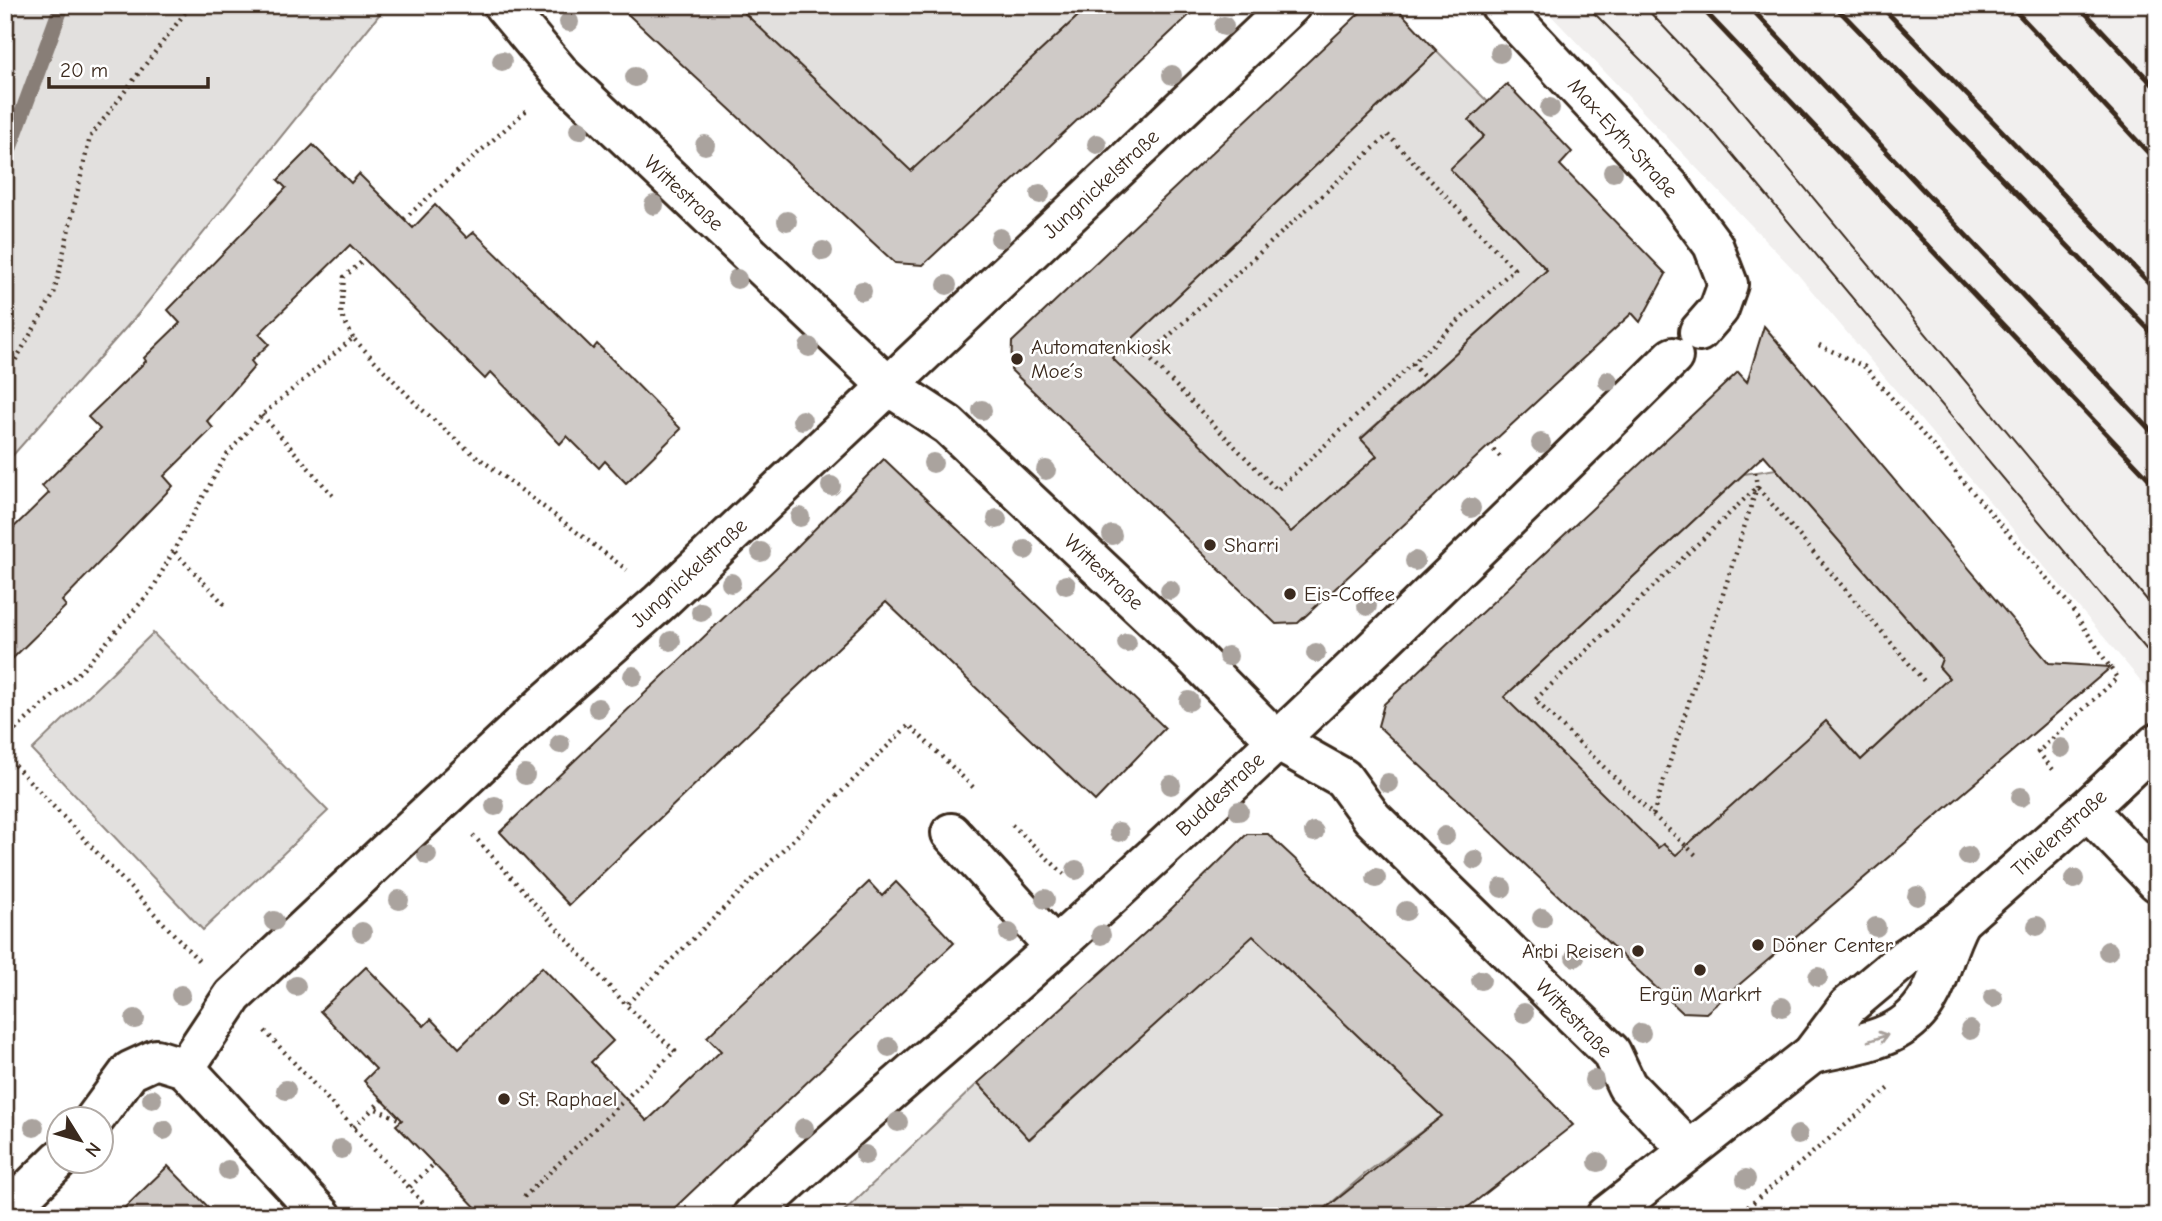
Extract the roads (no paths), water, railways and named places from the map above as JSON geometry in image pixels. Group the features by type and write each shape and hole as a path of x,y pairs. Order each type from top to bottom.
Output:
{"street":[{"name":"Wittestraße","path":"503,5 563,77 887,385 948,425 1181,645 1277,741 1343,778 1372,818 1611,1052 1627,1086 1689,1150"},
{"name":"Jungnickelstraße","path":"185,1068 233,996 543,705 660,602 1291,5"},
{"name":"Max-Eyth-Straße","path":"1500,5 1670,187 1713,245 1728,284"},
{"name":"Buddestraße","path":"752,1216 814,1157 1055,947 1277,741 1686,344 1719,309 1728,284"},
{"name":"Thielenstraße","path":"1606,1216 1812,1054 1848,1006 1904,959 1960,921 2157,743"},
{"path":"2087,809 2157,882"},
{"path":"951,833 1055,947"},
{"name":"Thielenstraße","path":"1812,1054 1878,1040 1901,1029 1928,999 1948,942 1960,921"},
{"path":"104,1106 130,1071 156,1059 185,1068 322,1216"},
{"path":"5,1213 46,1173"}],"waterway":[{"path":"5,160 62,5"}],"tram line":[{"path":"1586,5 1716,135 2157,662"},
{"path":"1643,5 1727,94 2157,612"}],"railway":[{"path":"1699,5 2157,487"},
{"path":"1748,5 2157,437"},
{"path":"1834,5 2157,338"},
{"path":"1880,5 2157,291"},
{"path":"2010,5 2157,162"},
{"path":"2078,5 2157,89"}],"place":[{"name":"Automatenkiosk Moe´s","path":"1017,359"},
{"name":"Sharri","path":"1210,545"},
{"name":"Eis-Coffee","path":"1290,594"},
{"name":"Döner Center","path":"1758,945"},
{"name":"Arbi Reisen","path":"1638,951"},
{"name":"Ergün Markrt","path":"1700,970"},
{"name":"St. Raphael","path":"504,1099"}]}
